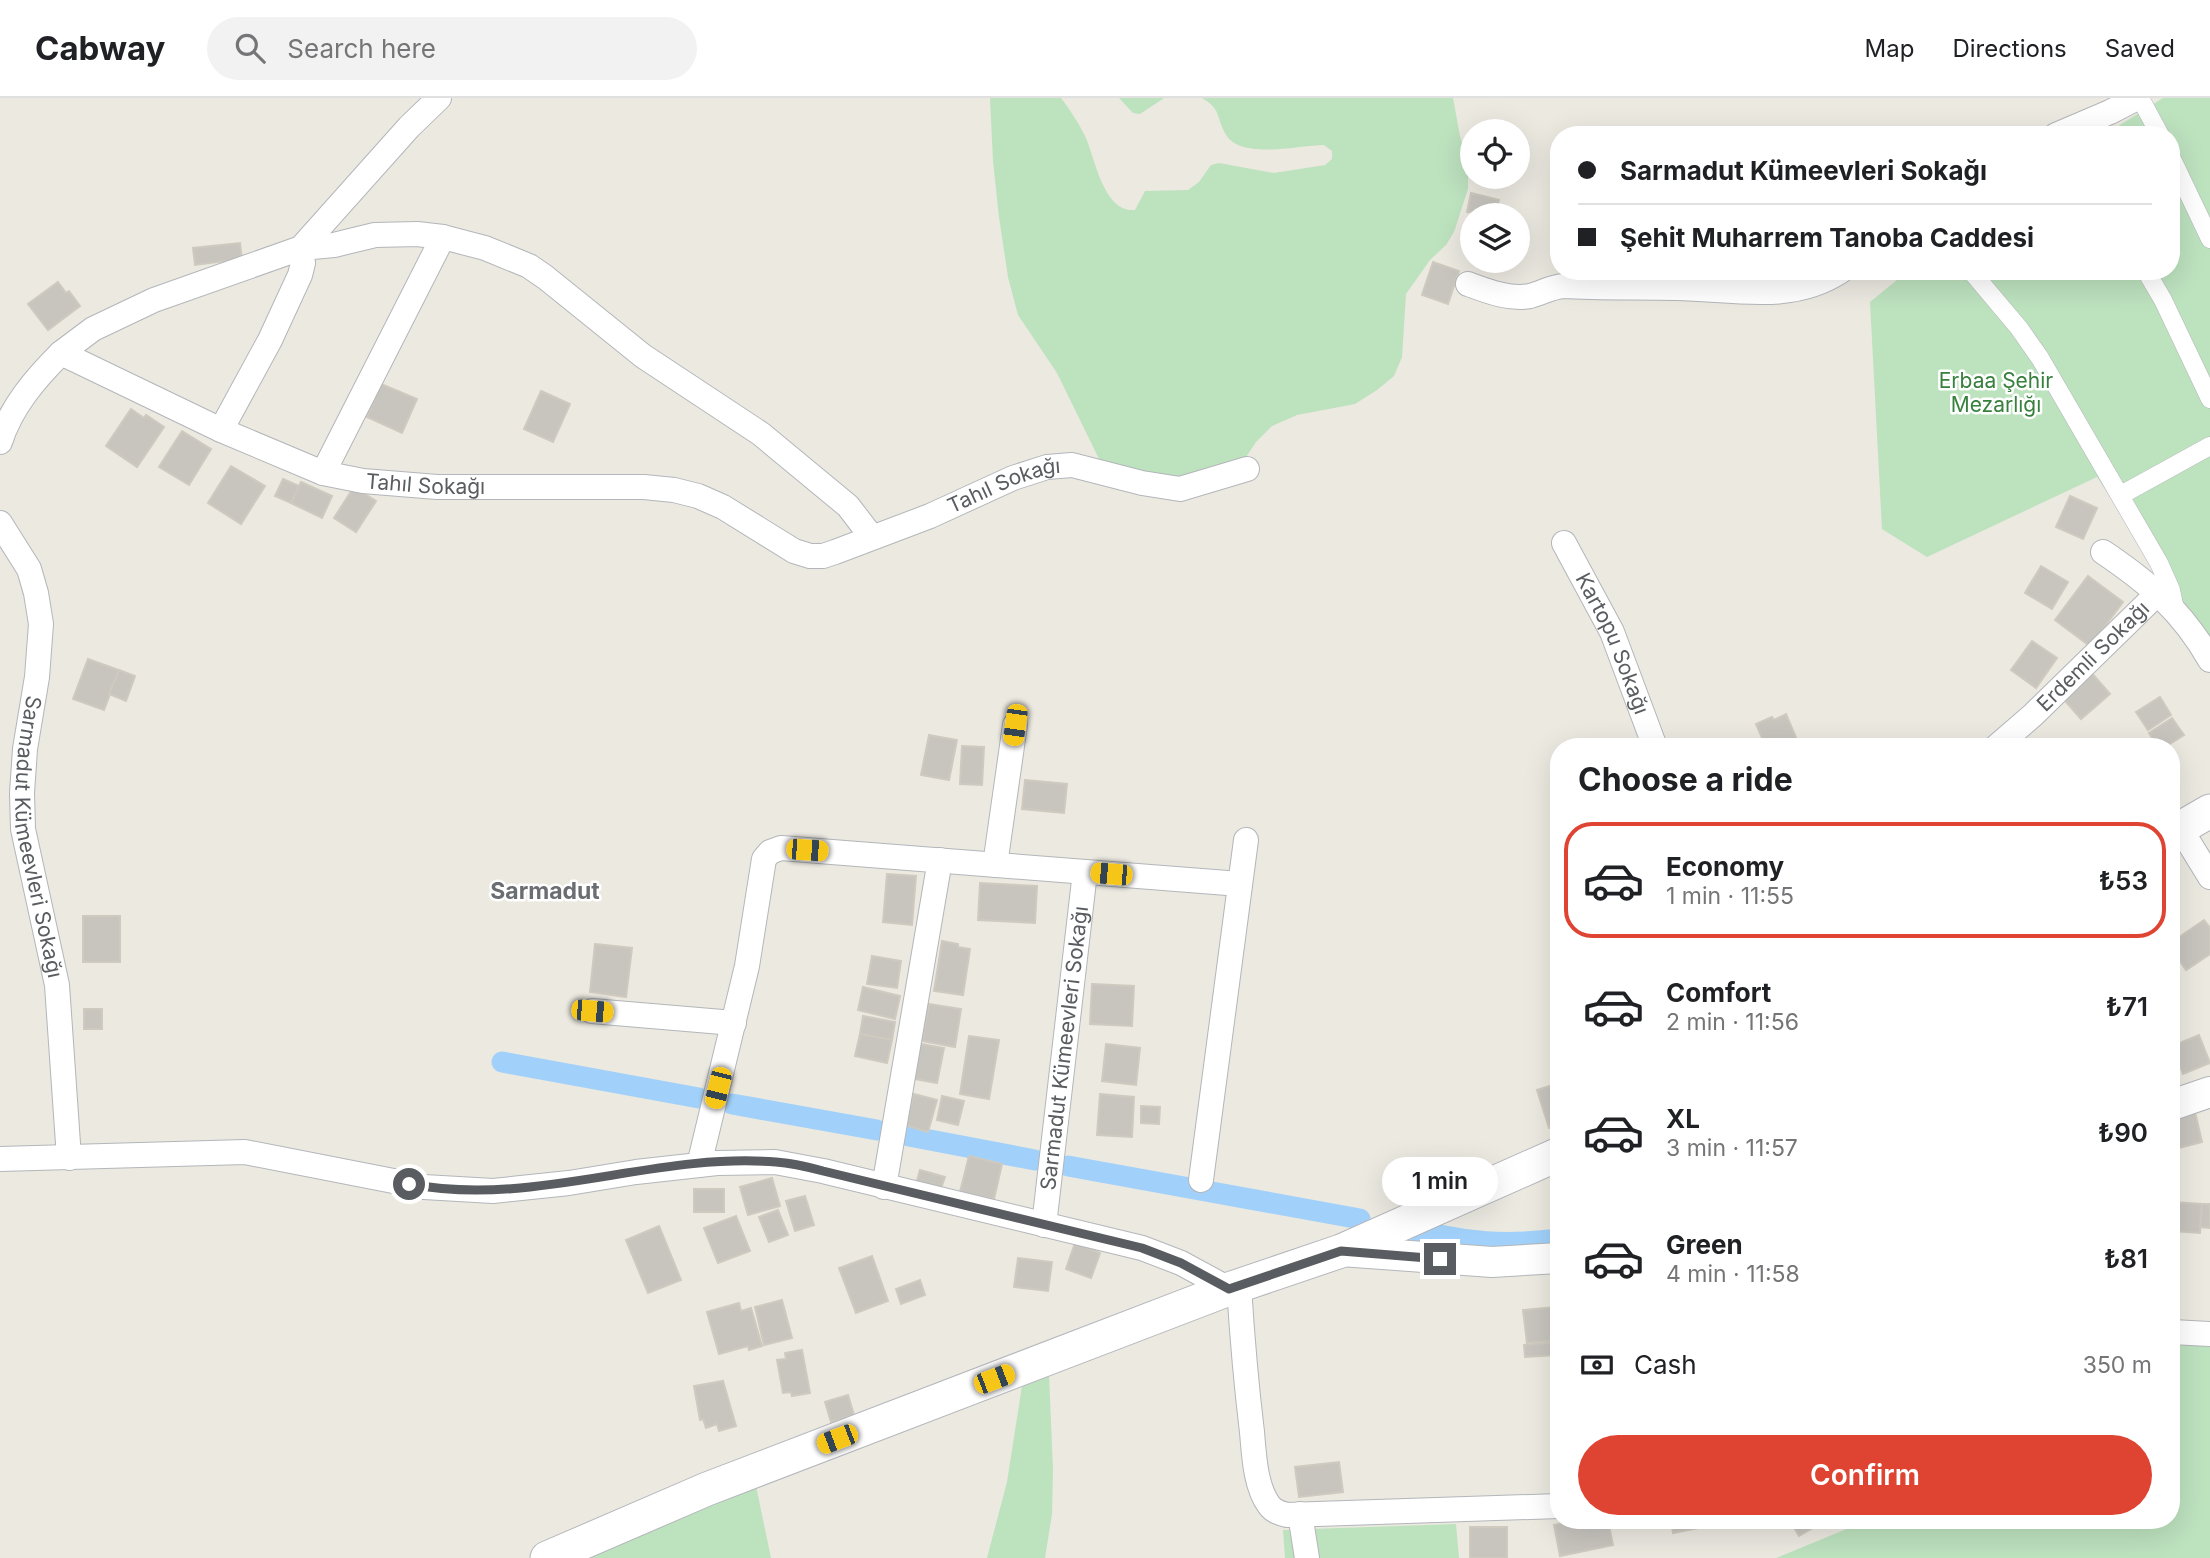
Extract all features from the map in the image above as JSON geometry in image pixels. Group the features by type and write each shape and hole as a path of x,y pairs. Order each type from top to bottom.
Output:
{"main road":[{"path":"2180,828 2210,811"},
{"path":"547,1558 707,1489 1234,1287 1341,1251 1550,1158"}],"street":[{"path":"221,430 270,340 294,288 303,263 301,248 409,127 439,98"},
{"path":"2077,126 2139,98 2155,126"},
{"path":"2180,176 2210,239"},
{"path":"0,442 12,413 44,370 61,353 93,330 153,300 301,248 316,248 390,234 443,237 503,254 545,276 643,356 761,434 848,506 871,536"},
{"path":"323,473 443,237"},
{"path":"1468,284 1497,294 1527,296 1551,287 1563,286 1774,293 1812,286 1824,280"},
{"path":"1979,280 2040,358 2164,572 2174,598 2167,601"},
{"path":"2151,280 2210,399"},
{"name":"Tahıl Sokağı","path":"61,353 221,430 323,473 363,481 437,487 644,487 674,490 698,496 723,508 794,551 810,556 823,556 930,516 1013,478 1047,467 1072,465 1142,483 1180,489 1247,469"},
{"path":"2120,495 2210,446"},
{"name":"Sarmadut Kümeevleri Sokağı","path":"0,523 29,569 41,624 23,782 23,829 57,985 69,1158"},
{"name":"Kartopu Sokağı","path":"1564,544 1612,632 1652,738"},
{"path":"2103,552 2141,578 2167,601 2210,660"},
{"name":"Erdemli Sokağı","path":"2006,738 2167,601"},
{"path":"995,865 1015,725"},
{"path":"2180,836 2210,877"},
{"path":"1201,1180 1246,840"},
{"path":"699,1165 747,966 764,859 769,852 781,848 1240,884"},
{"path":"884,1186 940,860"},
{"name":"Sarmadut Kümeevleri Sokağı","path":"1044,1225 1085,872"},
{"path":"592,1011 734,1023"},
{"path":"2180,1102 2210,1093"},
{"path":"0,1159 245,1152 424,1187 493,1191 569,1184 636,1172 699,1165 775,1162 823,1171 1142,1248 1234,1287 1254,1452 1261,1490 1275,1511 1287,1515 1550,1506"},
{"path":"1341,1251 1492,1262 1550,1259"},
{"path":"2180,1332 2210,1334"},
{"path":"1300,1514 1307,1558"}],"green space":[{"path":"990,98 1061,98 1085,136 1108,193 1115,203 1124,209 1135,210 1145,191 1188,190 1199,182 1211,165 1219,163 1274,173 1325,165 1332,159 1332,151 1324,145 1270,150 1243,147 1232,142 1225,133 1215,109 1202,98 1453,98 1460,136 1460,189 1468,189 1463,203 1460,203 1460,214 1454,232 1406,294 1402,357 1394,376 1355,404 1297,415 1272,426 1246,457 1187,480 1102,465 1057,373 1018,315 1008,277 993,161"},
{"path":"1119,98 1164,98 1140,114 1133,113"},
{"name":"Erbaa Şehir Mezarlığı","path":"2163,98 2210,98 2210,647 2097,477 1927,557 1882,529 1870,302 1897,280 2180,280 2180,126 2118,126"},
{"path":"2180,1337 2210,1341 2210,1558 1776,1558 1847,1529 2180,1529"},
{"path":"1049,1375 1053,1470 1052,1514 1045,1558 987,1558 1007,1482 1022,1386"},
{"path":"756,1486 771,1558 582,1558"},
{"path":"1456,1524 1459,1558 1285,1558 1283,1530"}],"building":[{"path":"1471,193 1499,200 1498,203 1469,203"},
{"path":"240,243 242,259 195,265 193,248"},
{"path":"1433,262 1459,271 1448,304 1422,295"},
{"path":"58,282 80,306 48,330 28,304"},
{"path":"381,384 417,399 402,433 367,417"},
{"path":"541,391 570,404 553,442 524,429"},
{"path":"131,409 164,427 137,467 106,446"},
{"path":"182,431 211,449 189,485 159,467"},
{"path":"231,466 265,486 241,524 208,503"},
{"path":"283,479 299,486 291,503 275,496"},
{"path":"301,482 332,496 322,518 291,503"},
{"path":"354,487 376,501 356,532 334,518"},
{"path":"2070,496 2097,508 2083,539 2056,527"},
{"path":"2041,566 2068,582 2052,609 2025,593"},
{"path":"2088,576 2123,602 2090,646 2055,620"},
{"path":"2032,641 2057,658 2036,688 2011,670"},
{"path":"88,659 119,670 104,710 73,699"},
{"path":"119,670 135,676 126,701 109,694"},
{"path":"2089,670 2110,694 2081,719 2060,695"},
{"path":"2160,697 2171,715 2148,730 2136,712"},
{"path":"1786,714 1796,738 1762,738 1756,724 1772,717 1774,720"},
{"path":"2172,718 2184,735 2179,738 2152,738 2149,733"},
{"path":"929,735 957,740 949,780 921,775"},
{"path":"962,746 984,747 982,785 960,784"},
{"path":"1025,780 1067,784 1064,813 1022,809"},
{"path":"887,874 916,876 912,925 883,922"},
{"path":"980,883 1037,886 1035,923 978,920"},
{"path":"83,916 120,916 120,962 83,962"},
{"path":"2204,920 2210,928 2210,954 2186,970 2180,961 2180,936"},
{"path":"942,941 970,949 963,995 934,991"},
{"path":"595,944 632,948 626,997 590,992"},
{"path":"872,956 901,961 897,988 867,984"},
{"path":"1092,984 1134,986 1132,1026 1090,1024"},
{"path":"863,987 900,996 895,1019 858,1010"},
{"path":"929,1004 961,1009 955,1047 922,1041"},
{"path":"84,1009 102,1009 102,1029 84,1029"},
{"path":"863,1016 895,1022 892,1040 860,1034"},
{"path":"860,1034 892,1040 887,1063 855,1056"},
{"path":"2199,1035 2210,1063 2183,1074 2180,1066 2180,1043"},
{"path":"969,1036 999,1040 989,1099 960,1094"},
{"path":"916,1043 944,1048 937,1083 909,1078"},
{"path":"1106,1044 1140,1048 1136,1085 1102,1081"},
{"path":"1550,1086 1549,1128 1537,1090"},
{"path":"914,1094 937,1100 928,1132 905,1125"},
{"path":"1100,1094 1134,1097 1132,1137 1097,1135"},
{"path":"942,1096 964,1101 958,1125 937,1120"},
{"path":"1141,1106 1160,1107 1159,1124 1141,1123"},
{"path":"2195,1112 2202,1142 2180,1148 2180,1117"},
{"path":"969,1156 1002,1164 994,1199 960,1192"},
{"path":"920,1170 945,1177 940,1191 916,1184"},
{"path":"772,1178 780,1206 748,1215 740,1187"},
{"path":"694,1189 724,1189 724,1212 694,1212"},
{"path":"805,1196 814,1225 795,1231 786,1201"},
{"path":"2180,1203 2202,1204 2200,1233 2180,1232"},
{"path":"2202,1204 2210,1204 2210,1228 2200,1227"},
{"path":"778,1210 788,1235 769,1242 759,1217"},
{"path":"736,1216 750,1251 718,1263 704,1228"},
{"path":"659,1226 681,1280 648,1293 626,1240"},
{"path":"1075,1243 1100,1253 1091,1278 1066,1269"},
{"path":"872,1256 888,1301 856,1313 839,1268"},
{"path":"1018,1258 1052,1262 1048,1291 1014,1287"},
{"path":"920,1280 925,1295 901,1304 896,1289"},
{"path":"782,1300 792,1338 764,1345 755,1307"},
{"path":"739,1303 741,1311 751,1308 762,1346 749,1350 748,1346 719,1354 707,1312"},
{"path":"1550,1307 1550,1341 1527,1343 1523,1310"},
{"path":"1550,1343 1550,1355 1525,1357 1524,1345"},
{"path":"802,1350 810,1393 792,1396 791,1392 783,1393 777,1360 786,1359 785,1353"},
{"path":"723,1381 736,1426 719,1431 717,1424 706,1428 703,1419 700,1420 694,1386"},
{"path":"848,1395 854,1415 831,1422 825,1402"},
{"path":"1339,1462 1343,1492 1299,1497 1295,1467"},
{"path":"1470,1527 1507,1527 1507,1558 1470,1558"},
{"path":"1555,1529 1610,1529 1613,1545 1560,1556"},
{"path":"1672,1529 1694,1529 1673,1533"},
{"path":"1795,1529 1811,1529 1799,1536"}],"waterway":[{"path":"502,1062 699,1098"},
{"path":"732,1104 877,1130"},
{"path":"909,1136 1035,1160"},
{"path":"1068,1166 1360,1219"},
{"path":"1414,1230 1486,1242 1550,1240"}],"district":[{"name":"Sarmadut","path":"545,891"}],"route":[{"path":"409,1184 493,1191 569,1184 636,1172 717,1163 775,1162 823,1171 1142,1248 1181,1263 1229,1289 1341,1251 1440,1259"}]}
